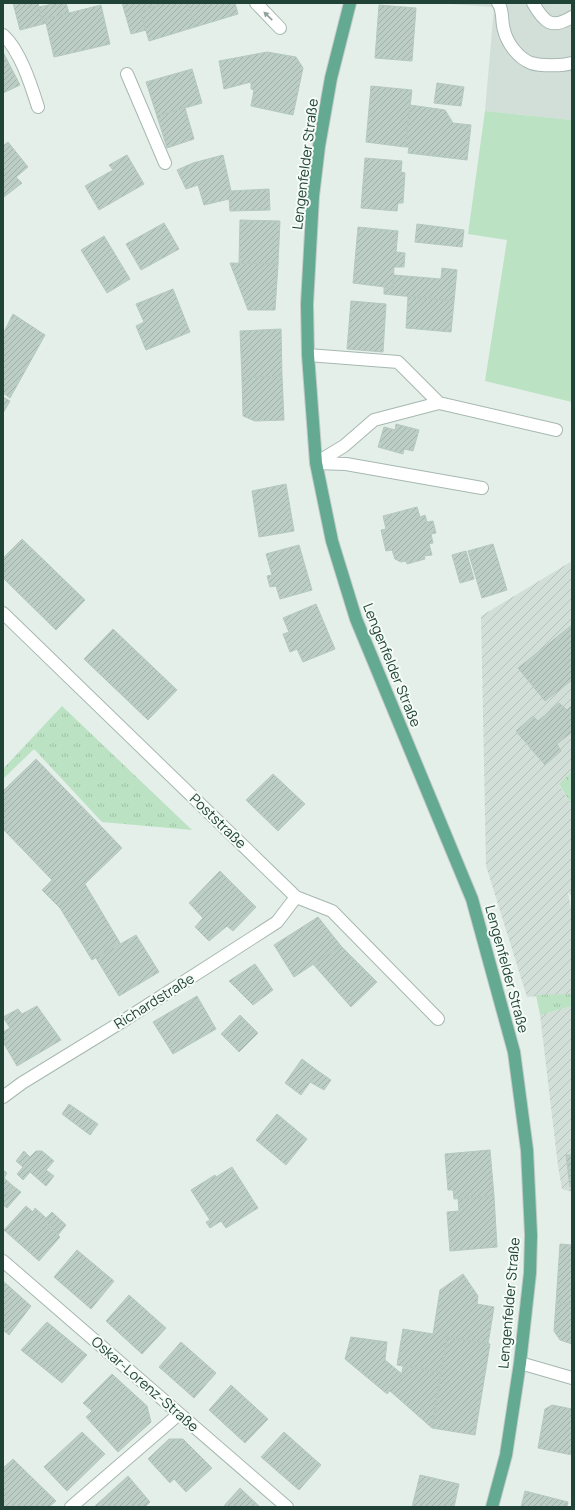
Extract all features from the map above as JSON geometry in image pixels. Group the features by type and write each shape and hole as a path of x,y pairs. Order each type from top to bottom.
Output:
{"main road":[{"name":"Lengenfelder Straße","path":"350,3 331,78 319,146 313,196 307,304 308,355 316,463 332,541 356,619 472,899 514,1052 527,1150 531,1235 530,1273 520,1363 506,1455 492,1507"}],"street":[{"path":"256,3 280,28"},
{"path":"498,3 502,8 504,30 513,50 531,63 564,65 572,63"},
{"path":"533,3 542,19 551,24 562,23 572,17"},
{"path":"3,35 10,42 31,87 38,107"},
{"path":"128,74 165,163"},
{"path":"308,355 398,362 439,403"},
{"path":"316,463 344,446 374,420 439,403 556,430"},
{"path":"316,463 346,464 482,488"},
{"name":"Poststraße","path":"3,613 296,896 332,910 438,1019"},
{"name":"Richardstraße","path":"3,1097 22,1083 123,1021 277,922 296,896"},
{"name":"Oskar-Lorenz-Straße","path":"3,1261 287,1507"},
{"path":"520,1363 572,1378"},
{"path":"71,1507 179,1414"}],"shaded area":[{"path":"434,3 572,3 572,120 485,111 494,7"},
{"path":"572,561 572,772 559,785 572,805 572,897 568,892 572,914 572,994 527,997 486,866 481,616"},
{"path":"572,1006 572,1192 562,1189 540,1015"}],"green space":[{"path":"485,111 572,120 572,402 485,381 507,240 468,234"},
{"path":"62,706 192,830 102,822 34,749 3,779 3,769"},
{"path":"572,772 572,805 559,784"},
{"path":"572,991 572,1006 540,1015 536,995 571,994"}],"building":[{"path":"13,3 38,3 43,24 20,30"},
{"path":"57,3 66,3 69,13 45,19 46,23 43,24 39,7"},
{"path":"122,3 165,3 140,11 146,30 131,34"},
{"path":"165,3 188,3 195,27 149,41 140,11"},
{"path":"188,3 235,3 238,14 195,27"},
{"path":"101,5 110,44 54,57 45,19"},
{"path":"379,5 416,8 412,61 375,58"},
{"path":"3,52 20,85 3,93"},
{"path":"267,52 296,57 303,68 293,115 251,106 254,90 251,89 251,82 224,89 219,61"},
{"path":"192,69 202,103 157,116 146,82"},
{"path":"437,83 464,87 461,106 434,103"},
{"path":"371,86 412,90 405,147 366,142"},
{"path":"410,105 445,110 453,123 471,125 467,160 408,153 409,147 405,147"},
{"path":"185,108 194,139 167,148 157,116"},
{"path":"8,142 28,167 16,177 22,183 4,197 3,146"},
{"path":"127,155 144,184 99,210 85,186 113,170 109,165"},
{"path":"223,155 231,191 269,189 270,210 230,211 229,199 204,205 198,185 186,189 177,170 193,163"},
{"path":"365,158 402,161 401,172 405,173 403,203 398,203 397,211 361,208"},
{"path":"240,220 280,221 278,264 239,263"},
{"path":"164,223 179,249 141,270 126,244"},
{"path":"417,224 464,230 462,247 415,242"},
{"path":"358,227 398,231 396,252 405,253 404,267 394,267 393,288 353,283"},
{"path":"104,236 130,279 107,293 81,250"},
{"path":"230,263 278,264 275,310 248,310"},
{"path":"442,268 457,270 454,301 384,294 384,287 393,288 394,275 441,279"},
{"path":"173,289 190,332 146,350 136,326 144,322 136,304"},
{"path":"408,296 454,301 451,332 406,328"},
{"path":"351,301 386,304 383,352 347,349"},
{"path":"13,314 45,335 10,398 3,393 3,334"},
{"path":"281,329 282,376 242,378 240,331"},
{"path":"282,376 284,420 255,421 243,416 242,378"},
{"path":"3,397 10,401 3,413"},
{"path":"396,424 419,430 413,451 404,449 403,454 378,447 384,427 395,430"},
{"path":"286,484 294,531 259,537 252,491"},
{"path":"417,507 420,517 425,515 427,522 433,521 436,533 431,534 433,543 429,544 432,555 424,556 425,559 407,564 406,561 401,562 395,559 392,550 386,551 381,530 386,529 383,516"},
{"path":"22,539 85,600 56,630 3,578 3,558"},
{"path":"493,544 507,590 482,598 468,551"},
{"path":"299,545 312,590 280,599 276,586 270,587 267,576 272,575 266,554"},
{"path":"466,551 474,579 460,583 452,555"},
{"path":"316,604 335,649 303,662 297,649 290,652 283,634 289,632 283,618"},
{"path":"572,625 572,680 545,701 518,668"},
{"path":"113,629 177,690 148,720 84,659"},
{"path":"559,703 567,710 572,705 572,732 557,744 561,751 545,765 516,731 533,716 538,721"},
{"path":"36,759 122,848 60,908 42,890 52,880 3,829 3,791"},
{"path":"273,774 305,804 278,831 246,800"},
{"path":"220,871 256,907 233,931 227,926 209,941 195,927 203,918 189,903"},
{"path":"85,884 120,943 92,960 60,908"},
{"path":"318,917 341,946 294,977 274,945"},
{"path":"136,935 159,972 119,996 96,958"},
{"path":"341,946 377,982 351,1007 313,964"},
{"path":"255,964 273,990 253,1005 229,981"},
{"path":"197,996 216,1029 173,1054 153,1022"},
{"path":"37,1006 61,1040 17,1066 3,1042 3,1032 10,1028 3,1017 18,1009 22,1014"},
{"path":"240,1015 258,1033 239,1052 221,1034"},
{"path":"302,1059 318,1071 301,1095 285,1083"},
{"path":"318,1071 331,1080 324,1090 310,1082"},
{"path":"69,1104 98,1124 90,1135 62,1114"},
{"path":"277,1114 307,1139 286,1165 256,1140"},
{"path":"490,1150 494,1196 454,1199 453,1190 448,1190 445,1154"},
{"path":"24,1151 30,1157 36,1151 42,1151 54,1161 46,1170 54,1176 46,1186 30,1172 23,1180 17,1174 23,1167 16,1161"},
{"path":"566,1155 572,1155 572,1186 570,1187"},
{"path":"232,1167 258,1208 226,1228 221,1221 210,1228 206,1222 210,1220 191,1190 215,1175 216,1177"},
{"path":"3,1170 7,1173 4,1178 13,1186 3,1199"},
{"path":"13,1186 21,1192 7,1208 3,1205 3,1199"},
{"path":"494,1196 497,1247 450,1251 447,1212 459,1211 458,1199"},
{"path":"26,1206 33,1212 35,1208 50,1221 47,1224 60,1237 39,1261 4,1230"},
{"path":"52,1212 66,1225 58,1235 47,1224 50,1221 46,1218"},
{"path":"560,1244 572,1245 572,1304 556,1303"},
{"path":"77,1250 114,1281 91,1309 54,1277"},
{"path":"463,1274 478,1296 477,1304 494,1307 488,1344 447,1337 441,1372 397,1365 403,1329 433,1334 440,1290"},
{"path":"3,1281 31,1306 9,1335 3,1330"},
{"path":"129,1295 166,1328 142,1354 106,1321"},
{"path":"556,1303 572,1304 572,1344 560,1340 554,1331"},
{"path":"47,1322 87,1355 62,1383 21,1350"},
{"path":"351,1337 387,1342 385,1360 402,1374 401,1379 387,1394 345,1359"},
{"path":"447,1337 490,1344 475,1435 432,1428"},
{"path":"181,1342 216,1373 194,1398 159,1367"},
{"path":"403,1366 441,1372 432,1428 390,1391 401,1379"},
{"path":"112,1374 147,1406 151,1422 118,1452 86,1417 92,1411 83,1403"},
{"path":"231,1385 268,1419 245,1443 209,1410"},
{"path":"552,1405 572,1409 572,1455 538,1448 545,1409"},
{"path":"82,1432 105,1454 67,1491 44,1467"},
{"path":"284,1432 321,1465 299,1490 261,1457"},
{"path":"169,1439 183,1439 212,1468 186,1492 174,1479 170,1483 148,1459"},
{"path":"13,1459 56,1501 49,1507 3,1507 3,1468"},
{"path":"420,1475 459,1484 454,1507 412,1507"},
{"path":"128,1476 150,1502 145,1507 94,1507"},
{"path":"240,1488 260,1507 223,1507"},
{"path":"525,1491 568,1502 567,1507 521,1507"}]}
